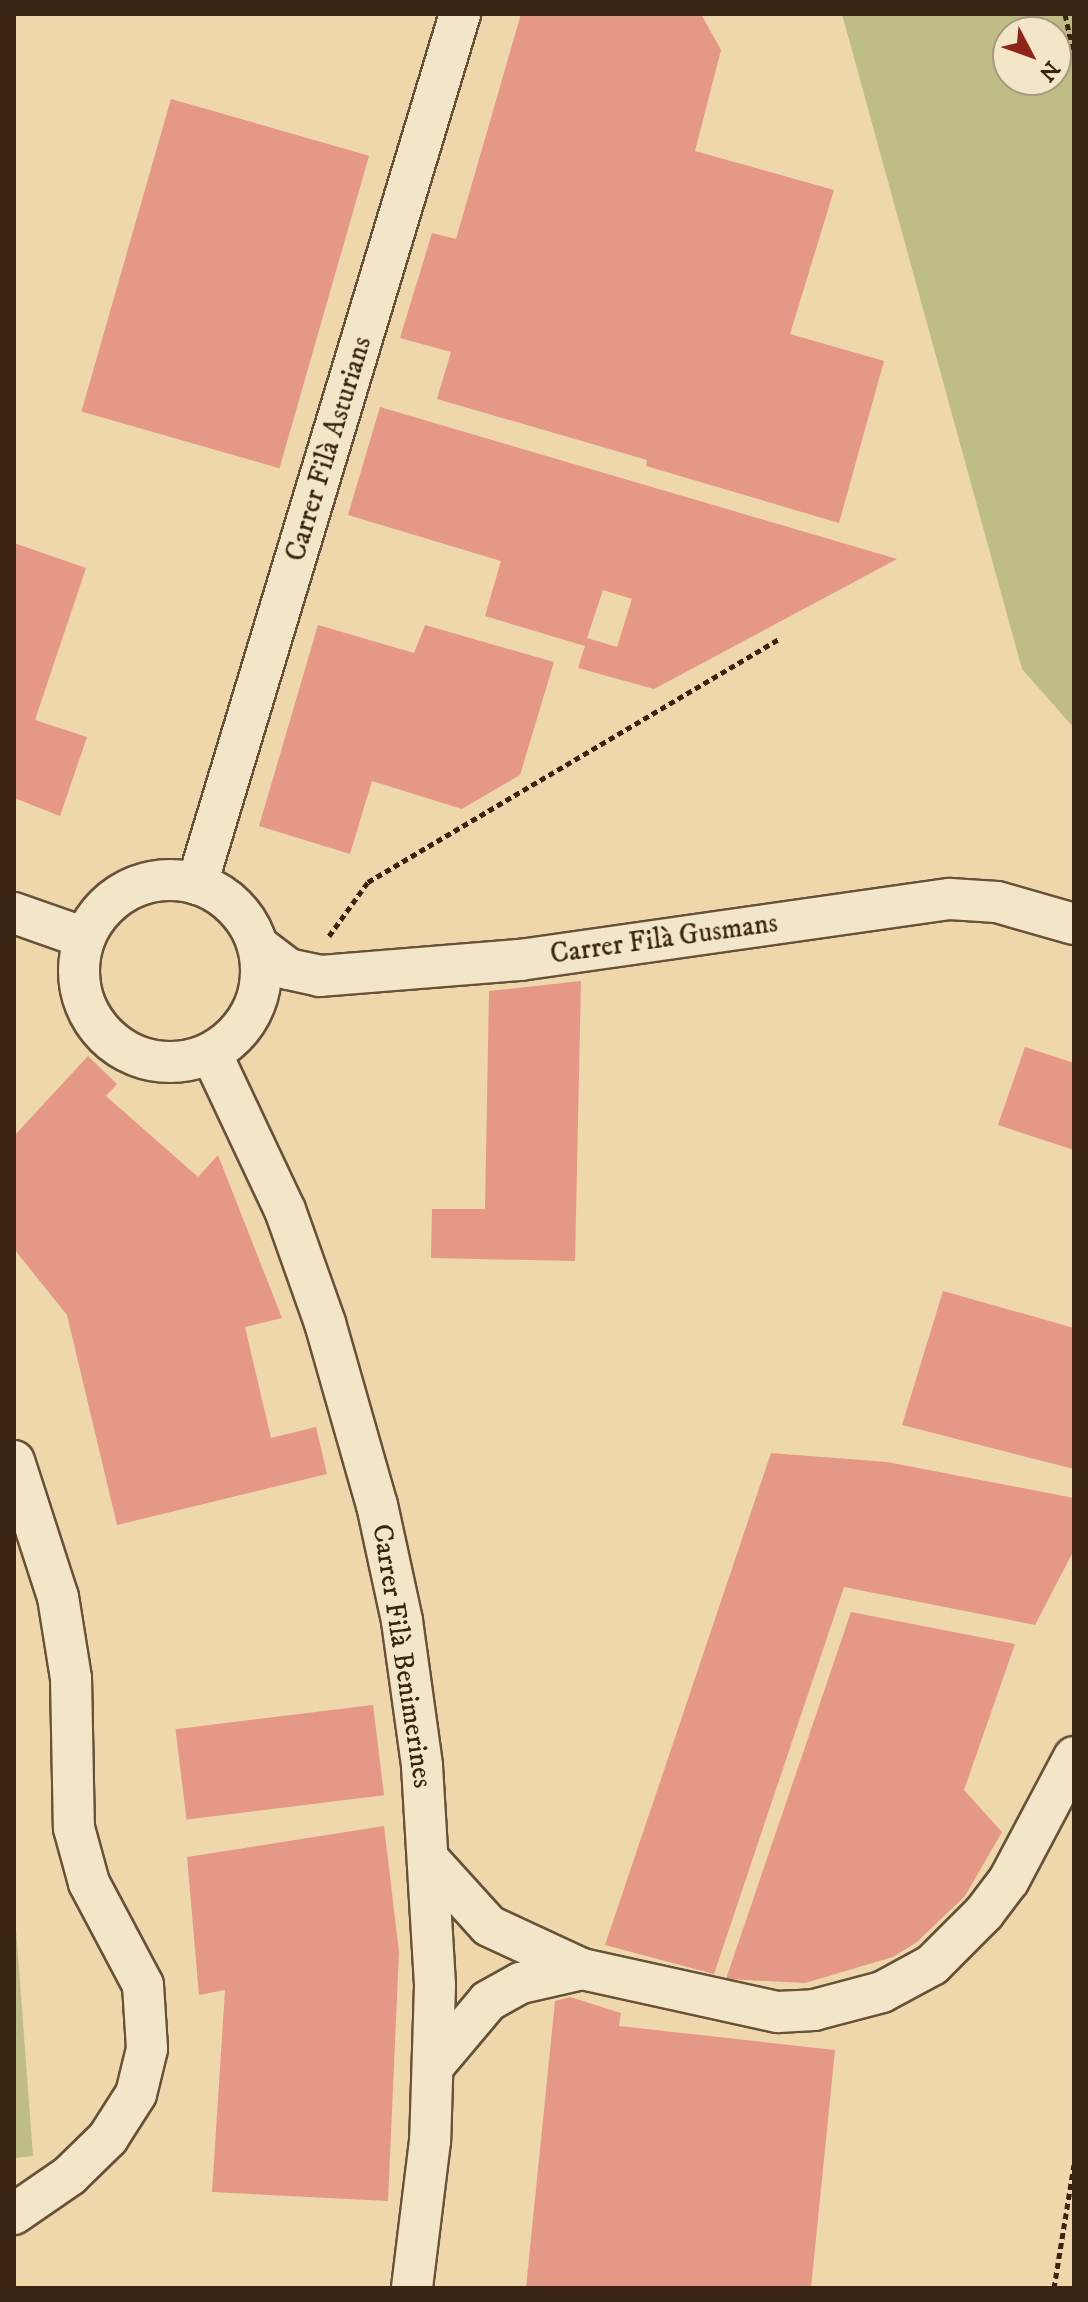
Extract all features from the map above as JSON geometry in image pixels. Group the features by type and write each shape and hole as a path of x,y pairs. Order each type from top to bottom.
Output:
{"street":[{"name":"Carrer Filà Asturians","path":"197,884 460,14"},
{"path":"171,880 197,884 235,907 258,946 261,977 254,1008 236,1034 211,1053 186,1062 158,1062 109,1039 91,1018 81,993 85,938 99,915 131,890 171,880"},
{"name":"Carrer Filà Gusmans","path":"258,946 288,969 344,975 520,960 950,899 997,902 1074,924"},
{"path":"14,913 85,938"},
{"name":"Carrer Filà Benimerines","path":"211,1053 285,1210 363,1452 402,1621 431,1862 435,2064 412,2288"},
{"path":"14,1461 58,1597 71,1678 74,1828 89,1883 143,1985 147,2049 136,2094 108,2138 69,2176 14,2214"},
{"path":"431,1862 489,1926 582,1969 778,2012 814,2010 882,1992 932,1965 984,1913 1009,1880 1074,1757"},
{"path":"435,2064 488,2001 521,1983 582,1969"}],"path":[{"path":"1065,14 1074,56"},
{"path":"303,973 368,882 779,639"},
{"path":"1054,2288 1074,2165"}],"green space":[{"path":"842,14 1074,14 1074,728 1022,669"},
{"path":"14,1903 33,2156 14,2158"}],"building":[{"path":"521,14 701,14 721,50 695,151 834,190 790,334 884,361 839,523 646,466 647,460 437,399 451,352 400,338 432,233 456,239"},
{"path":"171,99 369,156 279,468 81,411"},
{"path":"380,407 897,559 654,689 578,668 585,646 485,616 501,561 348,515","holes":["603,590 632,599 617,647 587,638"]},
{"path":"14,543 86,568 35,720 87,737 60,816 14,798"},
{"path":"318,625 414,653 425,625 554,662 520,775 462,809 372,781 350,854 259,826"},
{"path":"581,981 575,1261 431,1258 432,1209 485,1209 489,991"},
{"path":"1025,1047 1074,1063 1074,1150 998,1125"},
{"path":"88,1056 117,1084 106,1096 198,1177 218,1155 282,1318 245,1327 271,1438 316,1427 327,1474 117,1525 67,1315 14,1249 14,1136"},
{"path":"943,1291 1074,1328 1074,1469 902,1425"},
{"path":"771,1453 887,1462 1074,1498 1074,1550 1035,1625 844,1587 714,1974 605,1945"},
{"path":"851,1612 1015,1644 964,1790 1002,1832 965,1896 917,1942 893,1957 805,1983 726,1979"},
{"path":"373,1705 384,1795 187,1820 175,1729"},
{"path":"384,1826 399,1952 388,2201 212,2192 225,1990 199,1995 187,1857"},
{"path":"570,1997 621,2013 619,2026 835,2050 811,2288 526,2288 555,2001"}]}
